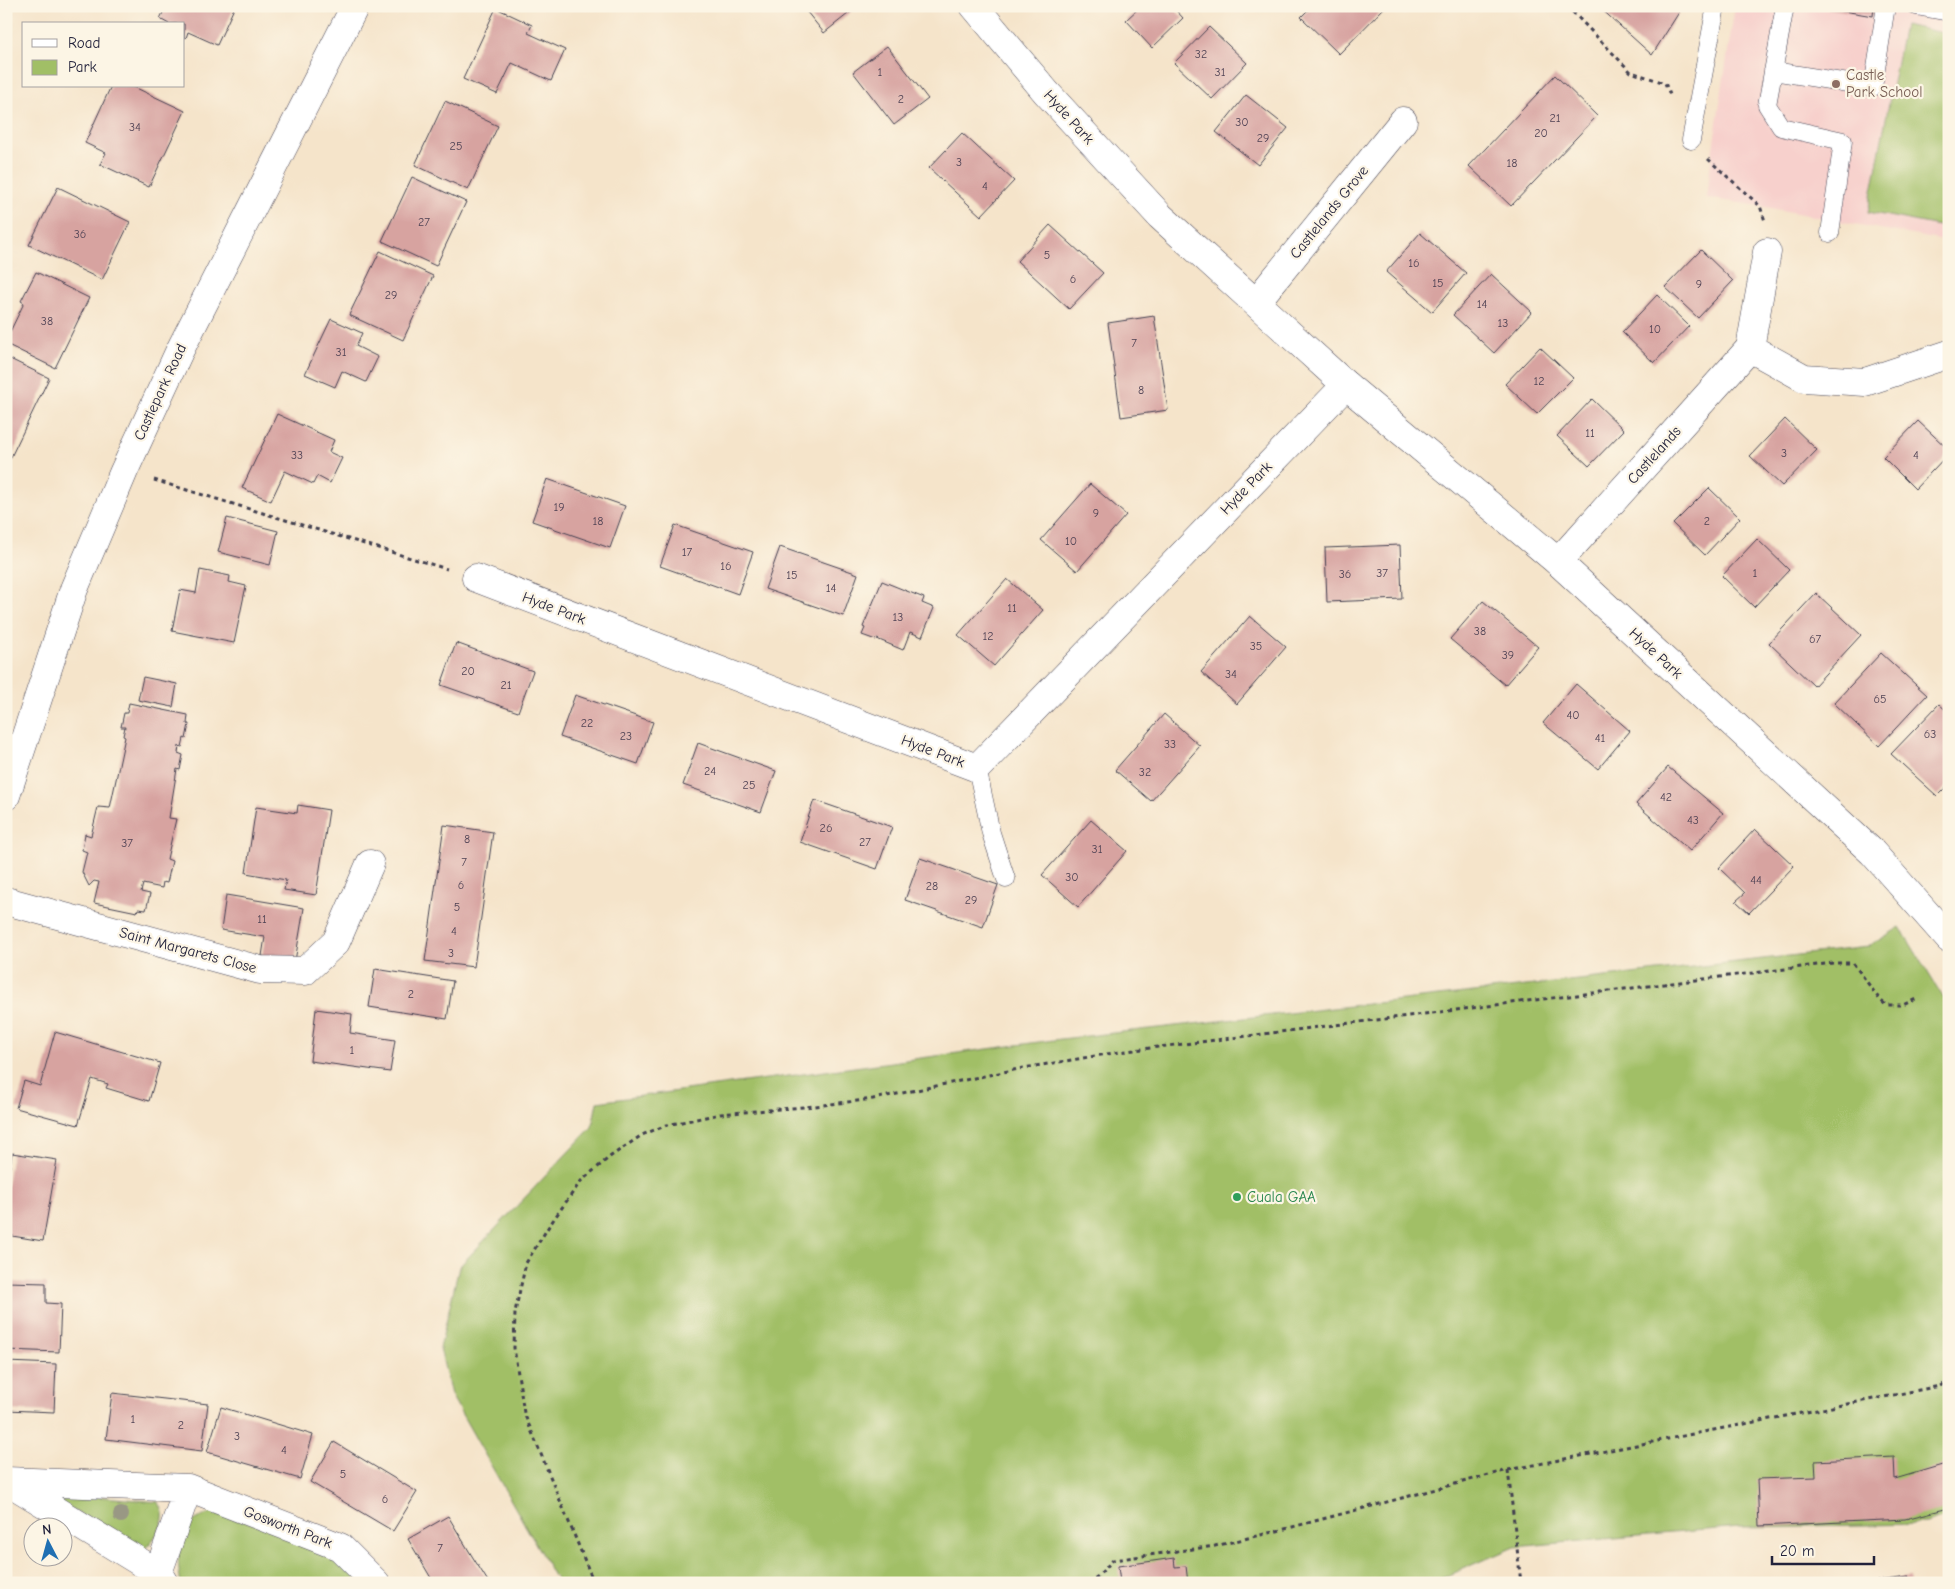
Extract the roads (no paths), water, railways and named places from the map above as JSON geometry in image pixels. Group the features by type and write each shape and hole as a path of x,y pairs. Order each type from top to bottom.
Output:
{"street":[{"name":"Castlepark Road","path":"6,796 74,590 124,471 179,352 355,6"},
{"name":"Hyde Park","path":"974,6 1046,92 1160,216 1346,385 1558,562 1872,852 1949,938"},
{"name":"Castlelands Grove","path":"1256,302 1403,121"},
{"path":"1767,252 1750,348 1804,378 1865,382 1949,354"},
{"name":"Castlelands","path":"1558,562 1750,348"},
{"name":"Hyde Park","path":"476,578 977,768 1346,385"},
{"name":"Saint Margarets Close","path":"6,901 260,970 304,971 336,942 370,864"},
{"name":"Gosworth Park","path":"7,1481 188,1488 340,1546 376,1583"},
{"name":"Gosworth Park","path":"7,1481 161,1578 188,1488"}],"lane":[{"path":"1691,140 1716,6"},
{"path":"1785,6 1767,105 1781,128 1843,141 1830,233"},
{"path":"1773,72 1873,87 1886,6"},
{"path":"1916,6 1949,12"},
{"path":"977,768 992,833 1006,879"}],"place":[{"name":"Castle Park School","path":"1836,84"},
{"name":"Cuala GAA","path":"1237,1197"}]}
